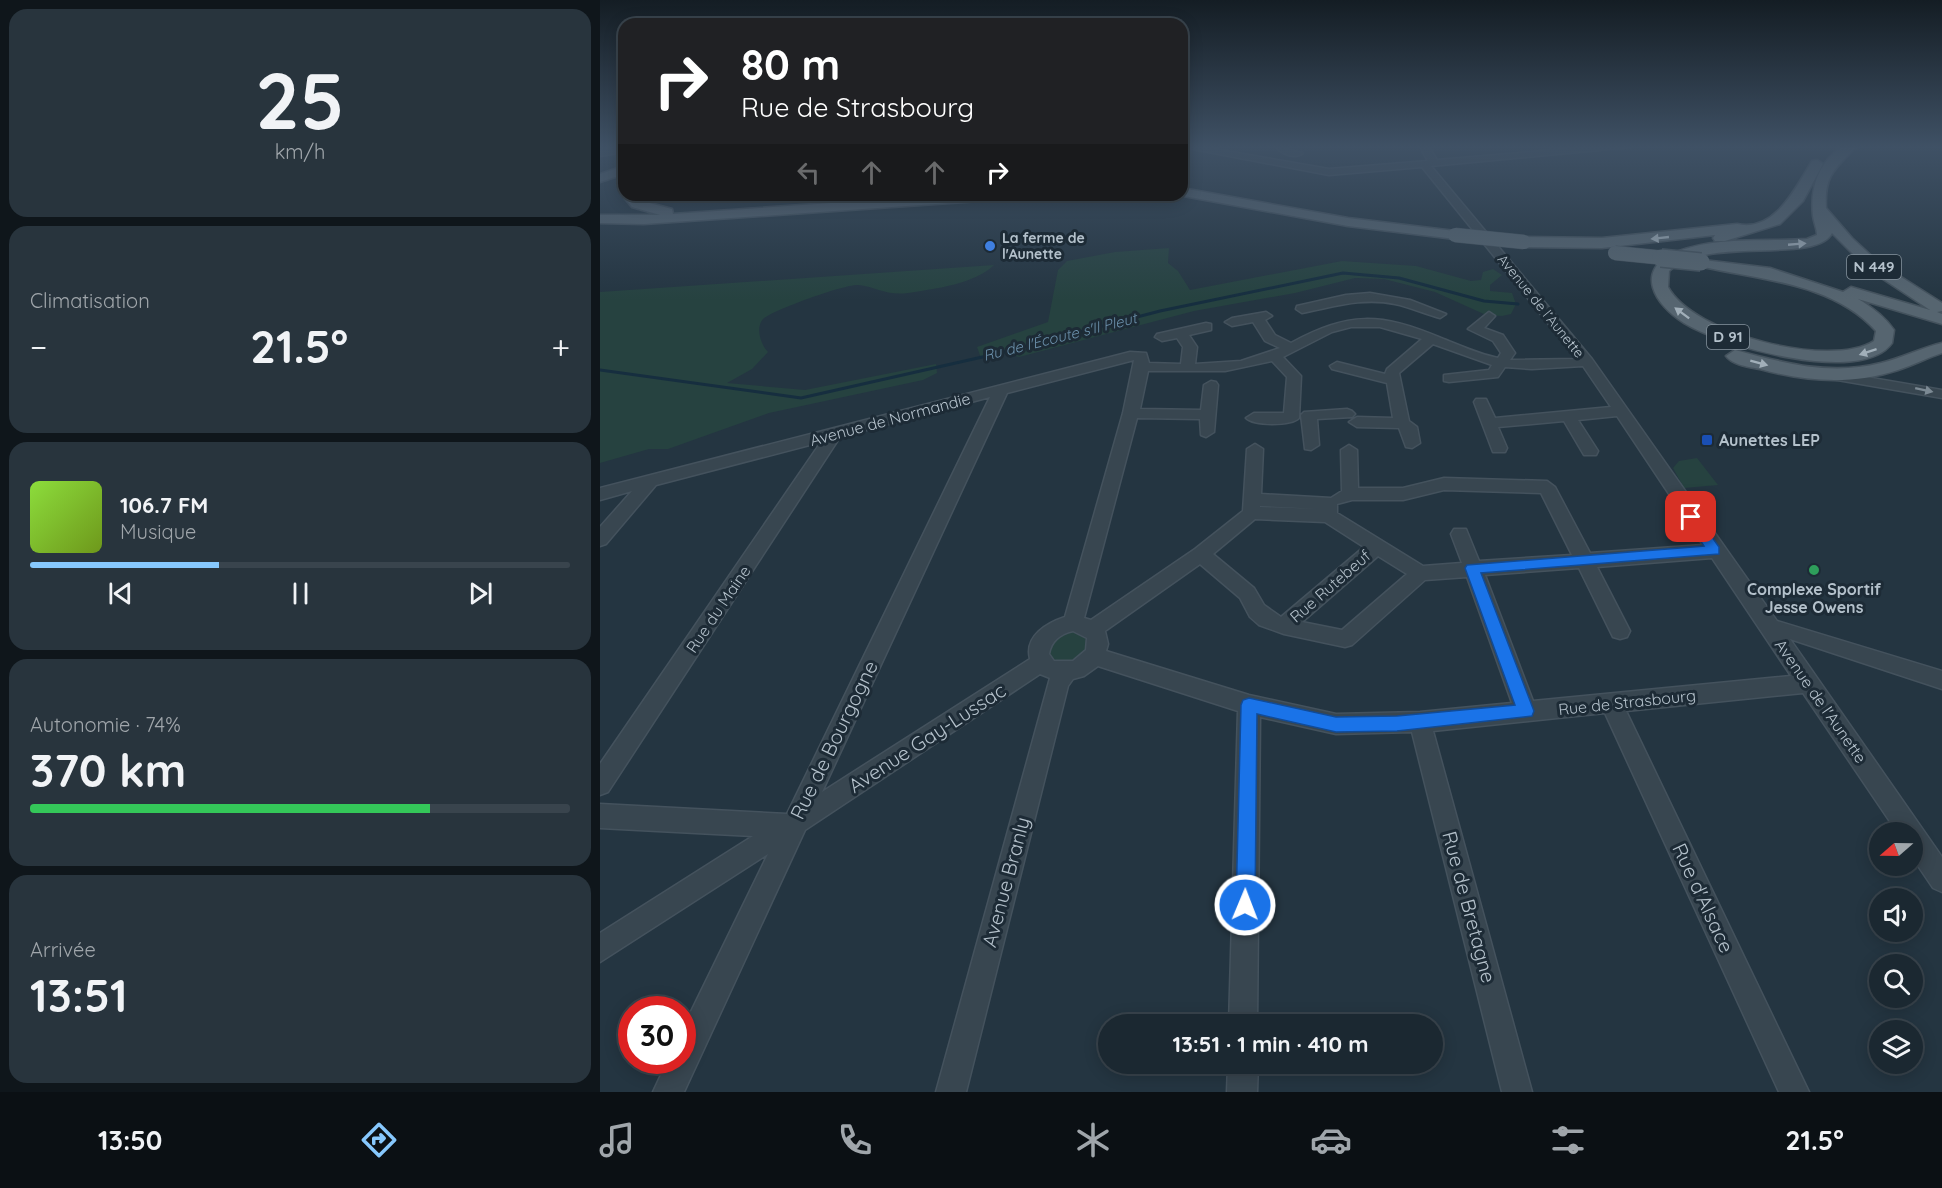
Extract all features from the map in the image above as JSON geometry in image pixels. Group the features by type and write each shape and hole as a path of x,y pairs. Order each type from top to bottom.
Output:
{"main road":[{"name":"D 91","path":"1215,198 1348,222 1455,235 1524,242 1615,253 1701,262 1764,273 1833,295 1863,309 1885,330 1883,343 1872,352 1848,357 1811,355 1749,344 1691,320 1671,304 1659,288 1658,280 1664,266 1686,254 1810,243 1822,238 1825,234 1820,215 1821,198"},
{"path":"1798,198 1780,217 1766,226 1683,245 1652,261 1642,274 1644,292 1664,319 1708,345 1773,367 1825,374 1858,373 1885,368 1942,348"},
{"path":"634,201 649,208 702,216"},
{"path":"835,207 900,201"},
{"path":"600,219 662,219 922,201"},
{"name":"N 449","path":"1821,207 1837,232 1865,259 1891,280 1942,309"},
{"path":"600,213 662,219"},
{"name":"D 91","path":"1524,242 1602,243 1651,239 1732,229 1780,217"},
{"path":"1764,273 1942,322"}],"street":[{"name":"Avenue de l’Aunette","path":"1457,198 1587,362 1649,452"},
{"path":"1302,309 1373,296 1407,303 1440,314"},
{"path":"1398,327 1407,303"},
{"path":"1322,306 1339,324"},
{"path":"1449,378 1493,374 1508,353 1498,338 1475,329 1488,316"},
{"path":"1232,322 1261,317 1270,338 1290,348"},
{"name":"Avenue de Normandie","path":"600,494 1001,389 1136,362 1187,369 1233,367 1275,356 1314,333 1339,324 1368,322 1398,327 1479,358 1518,367 1587,362"},
{"path":"1162,337 1206,327"},
{"path":"1181,333 1190,347 1187,369"},
{"path":"1402,423 1392,372 1430,339"},
{"path":"1275,356 1294,376 1292,418"},
{"path":"1073,623 1131,413 1136,362"},
{"path":"1337,366 1393,380"},
{"path":"1825,374 1843,380 1911,387 1942,394"},
{"path":"1206,432 1211,385"},
{"name":"Rue de Bourgogne","path":"668,1092 1001,389"},
{"path":"1481,402 1498,448"},
{"path":"1490,423 1622,411"},
{"path":"1131,413 1208,415"},
{"path":"1309,415 1311,445"},
{"path":"1254,418 1292,418 1309,415 1402,423 1409,427 1412,443"},
{"path":"1568,416 1590,451"},
{"name":"Rue du Maine","path":"600,784 834,434"},
{"path":"1093,629 1202,554 1251,506 1255,449"},
{"path":"1349,450 1350,494"},
{"name":"Avenue de l'Aunette","path":"1649,452 1714,550 1904,822"},
{"path":"600,539 650,482"},
{"path":"1329,510 1350,494 1402,494 1444,484 1547,487 1620,631"},
{"path":"1251,506 1329,510 1376,547 1420,573"},
{"path":"1460,534 1526,711"},
{"name":"Rue Rutebeuf","path":"1284,626 1376,547"},
{"path":"1202,554 1247,593 1262,616 1284,626 1345,639 1420,573 1714,550"},
{"path":"1073,623 1093,629 1099,643 1095,656 1085,666 1065,673 1055,672 1041,663 1039,648 1042,640 1055,628 1073,623"},
{"path":"1771,629 1783,629 1942,680"},
{"name":"Rue de Strasbourg","path":"1095,656 1249,705 1336,724 1420,722 1808,683"},
{"name":"Avenue Gay-Lussac","path":"600,949 793,826 1041,663"},
{"name":"Avenue Branly","path":"951,1092 1058,683 1065,673"},
{"name":"Rue d'Alsace","path":"1612,704 1794,1092"},
{"path":"1244,1014 1249,705"},
{"name":"Rue de Bretagne","path":"1420,722 1517,1092"},
{"path":"600,816 793,826"},
{"name":"Avenue de l'Aunette","path":"1923,850 1942,879"},
{"path":"1242,1092 1243,1074"}],"green space":[{"path":"1169,248 1168,263 1178,271 1190,290 1342,261 1416,266 1471,281 1481,280 1483,272 1493,269 1502,275 1490,285 1490,291 1512,293 1516,304 1511,314 1486,315 1435,292 1384,279 1355,278 1295,293 1194,311 1019,357 1003,352 981,358 977,347 1048,322 1058,270 1067,261 1115,252"},
{"path":"994,265 976,277 942,287 900,294 858,285 825,293 780,310 763,319 759,327 763,345 768,352 752,369 727,383 805,390 936,364 937,373 923,380 769,413 668,449 649,449 600,463 600,292"},
{"path":"1697,458 1718,485 1684,488 1673,468 1679,461"},
{"path":"1073,630 1084,634 1088,649 1075,661 1054,659 1049,648 1054,638"}],"waterway":[{"name":"Ru de l'Écoute s'Il Pleut","path":"600,370 801,398 1000,353 1160,311 1343,273 1399,278 1484,301 1518,304"}],"place":[{"name":"La ferme de l'Aunette","path":"990,246"},
{"name":"Aunettes LEP","path":"1707,440"},
{"name":"Complexe Sportif Jesse Owens","path":"1814,570"}],"route":[{"path":"1245,905 1249,705 1336,724 1397,724 1526,711 1472,568 1714,550 1691,517"}]}
